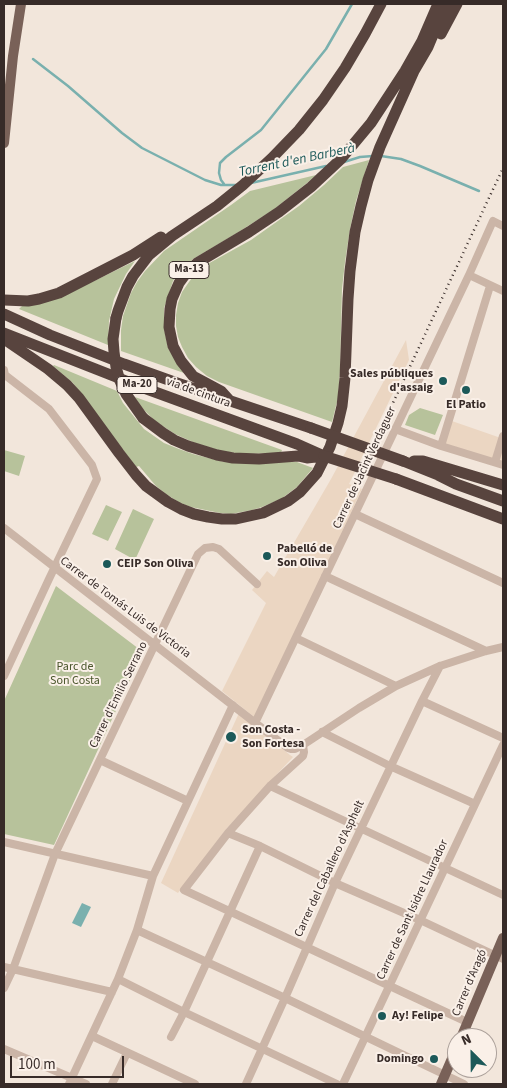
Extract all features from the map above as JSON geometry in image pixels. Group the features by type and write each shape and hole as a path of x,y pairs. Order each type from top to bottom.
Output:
{"highway":[{"path":"324,456 307,458 288,456 245,458 217,455 174,440 143,418 126,394 116,366 113,339 116,318 127,287 149,255 172,236 202,217 235,192 299,130 345,68 381,4"},
{"name":"Ma-13","path":"230,401 221,392 193,376 178,355 172,342 169,326 170,309 174,294 183,278 197,263 258,227 290,204 322,178 350,149 382,107 405,71 422,41 438,4"},
{"path":"4,339 48,369 67,385 79,398 119,454 146,486 181,509 208,517 236,519 264,513 276,508 300,492 317,473 330,447 342,406 345,378 348,292 353,246 361,206 380,147 414,71 428,47 446,4"},
{"path":"414,71 429,57 457,4"},
{"path":"4,300 39,299 59,293 133,254 222,197 235,192"},
{"name":"via de cintura","path":"4,314 124,364 230,401"},
{"name":"via de cintura","path":"4,333 135,385 297,444 324,456"},
{"name":"Ma-20","path":"230,401 403,461 456,484 503,501"},
{"name":"Ma-20","path":"324,456 396,479 503,518"},
{"path":"403,461 423,461 503,485"}],"main road":[{"path":"4,143 12,56 21,4"},
{"name":"Carrer d'Aragó","path":"464,1028 499,957 503,938"}],"street":[{"name":"Carrer de Jacint Verdaguer","path":"256,723 493,222 503,226"},
{"path":"469,275 503,291"},
{"path":"441,446 490,286"},
{"path":"4,370 5,375 49,408 92,465 97,480 4,676"},
{"path":"395,429 441,446 503,465"},
{"path":"495,462 503,436"},
{"path":"355,514 503,583"},
{"name":"Carrer de Tomás Luis de Victoria","path":"4,528 288,748 295,749 303,745"},
{"name":"Carrer d'Emilio Serrano","path":"4,988 13,969 56,854 198,554 205,548 213,547 219,549 257,584"},
{"path":"326,576 486,651"},
{"path":"296,638 396,686"},
{"path":"467,1022 184,890 228,833 270,786 303,756 303,745 396,686 440,666 503,647"},
{"name":"Carrer del Caballero d'Asphelt","path":"246,1084 360,829 440,666"},
{"path":"422,701 503,738"},
{"path":"71,1081 118,979 137,930 153,876 233,705"},
{"path":"322,732 390,766 475,804"},
{"name":"Carrer de Sant Isidre Llaurador","path":"343,1084 503,745"},
{"path":"100,760 188,801"},
{"path":"270,786 503,895"},
{"path":"228,833 499,957"},
{"path":"4,842 153,876"},
{"path":"171,1036 207,963 260,846"},
{"path":"137,930 365,1037 443,1080 464,1084"},
{"path":"4,967 112,992"},
{"path":"118,979 337,1084"},
{"path":"92,1036 195,1084"},
{"path":"4,1049 71,1081 86,1084"},
{"path":"112,1084 127,1053"}],"green space":[{"path":"369,160 356,201 345,262 342,289 338,398 332,422 207,376 188,358 178,337 176,326 178,303 182,292 195,274 204,266 251,240 299,206 343,167"},
{"path":"316,175 273,210 193,259 173,281 164,308 164,328 168,348 184,373 121,351 123,316 131,293 145,271 164,251 250,191"},
{"path":"135,261 126,274 114,299 109,321 108,345 19,309 22,306 94,281"},
{"path":"54,365 117,391 123,403 144,429 164,443 179,449 224,462 297,462 313,468 297,487 281,499 252,510 231,514 220,513 180,503 156,486 139,466 136,467 73,383"},
{"path":"135,397 282,450 281,453 243,454 221,451 195,443 175,434 155,421 141,407"},
{"path":"420,408 443,415 435,435 405,425 409,415"},
{"path":"4,450 25,456 19,476 4,471"},
{"path":"106,505 122,512 108,541 92,534"},
{"path":"133,509 154,519 135,560 115,549"},
{"name":"Parc de Son Costa","path":"56,586 143,652 54,845 4,834 4,701"}],"shaded area":[{"path":"406,340 409,360 349,484 362,489 286,653 254,717 222,691 266,603 252,590 267,571 274,577 331,479"},
{"path":"449,420 498,437 503,441 503,465 441,446"},
{"path":"239,713 293,757 227,828 178,893 161,883"}],"water":[{"path":"82,903 91,907 81,927 72,923"}],"waterway":[{"path":"224,184 219,173 220,163 261,130 326,49 352,4"},
{"name":"Torrent d'en Barberà","path":"33,59 142,148 205,180 221,185 236,185"},
{"name":"Torrent d'en Barberà","path":"344,162 360,157 373,156"},
{"name":"Torrent d'en Barberà","path":"381,156 401,159 479,191"},
{"name":"Torrent d'en Barberà","path":"251,183 326,166"}],"railway":[{"path":"355,484 503,168"}],"place":[{"name":"Sales públiques d'assaig","path":"443,381"},
{"name":"El Patio","path":"466,390"},
{"name":"Pabelló de Son Oliva","path":"267,556"},
{"name":"CEIP Son Oliva","path":"107,564"},
{"name":"Son Costa - Son Fortesa","path":"231,737"},
{"name":"Ay! Felipe","path":"382,1016"},
{"name":"Domingo","path":"434,1059"}]}
